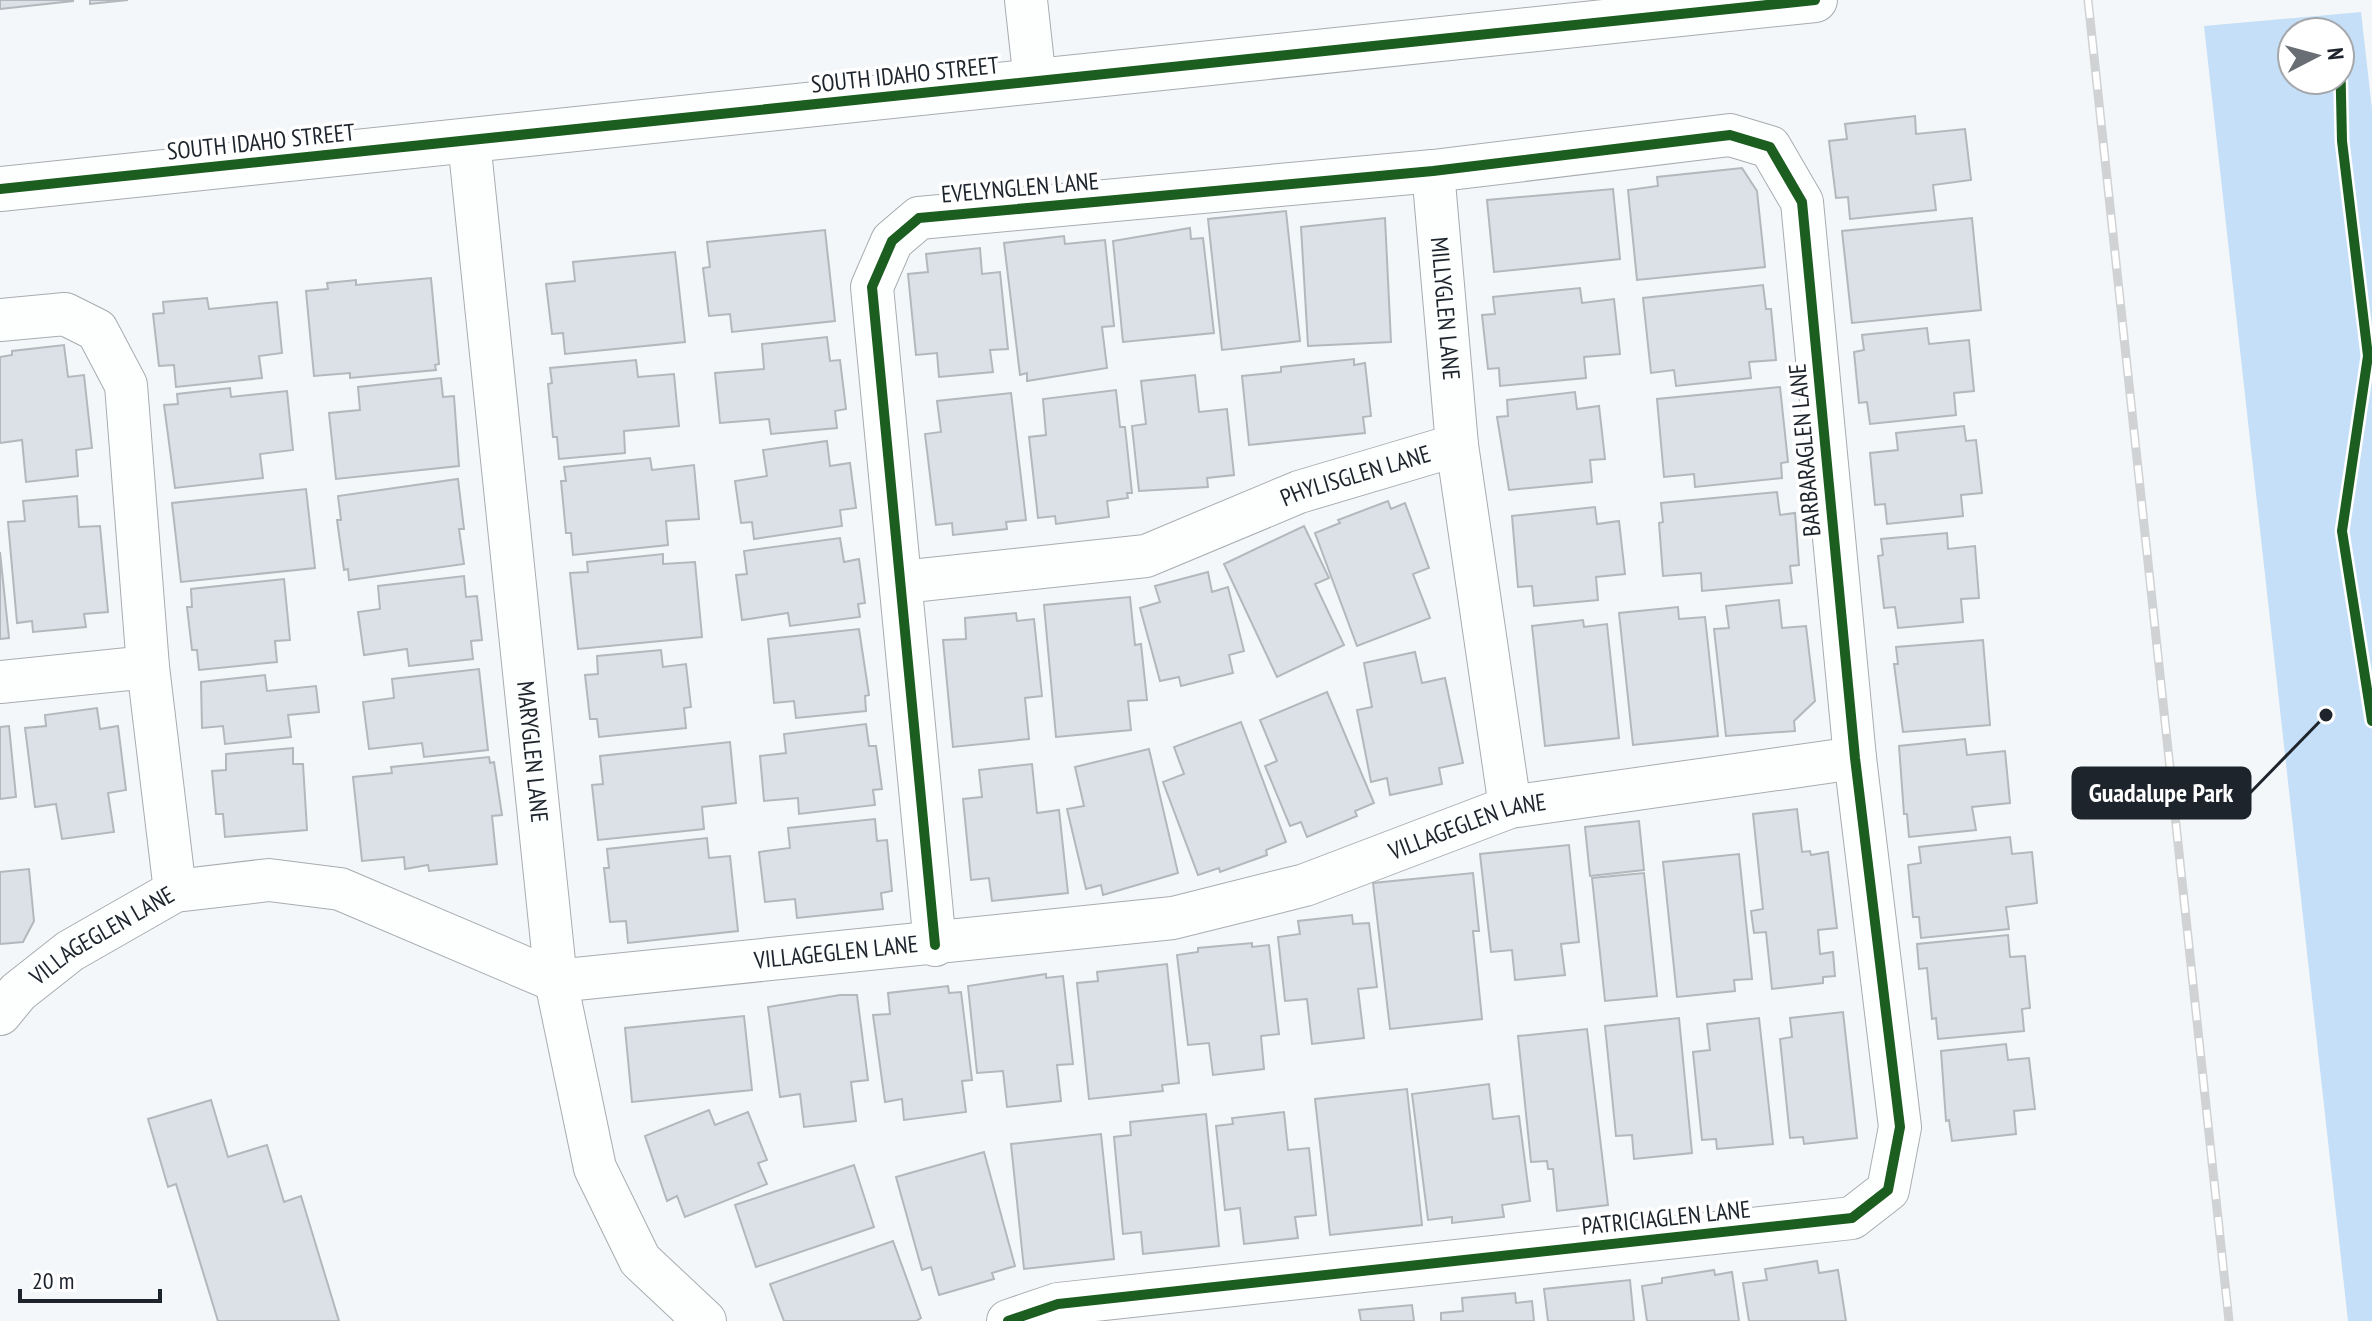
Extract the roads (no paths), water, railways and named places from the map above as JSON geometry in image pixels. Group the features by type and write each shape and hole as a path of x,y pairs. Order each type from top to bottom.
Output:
{"street":[{"path":"1026,0 1035,82"},
{"name":"SOUTH IDAHO STREET","path":"0,189 1815,0"},
{"name":"EVELYNGLEN LANE","path":"935,945 872,287 892,241 919,218 1433,171 1730,135 1770,147"},
{"name":"MARYGLEN LANE","path":"469,141 556,981 595,1168 640,1260 705,1321"},
{"name":"BARBARAGLEN LANE","path":"1770,147 1802,202 1855,758"},
{"name":"MILLYGLEN LANE","path":"1433,171 1457,445"},
{"path":"0,320 65,314 97,330 126,385 148,667 175,891"},
{"name":"PHYLISGLEN LANE","path":"902,582 1146,556 1299,492 1457,445 1510,807"},
{"path":"0,682 148,667"},
{"name":"VILLAGEGLEN LANE","path":"0,1014 18,992 70,951 175,891 269,880 340,889 556,981 935,945 1173,918 1305,885 1510,807 1855,758"},
{"name":"PATRICIAGLEN LANE","path":"1008,1321 1058,1304 1852,1218 1888,1190 1900,1127 1855,758"}],"railway":[{"path":"2088,0 2229,1321"}],"place":[{"name":"Guadalupe Park","path":"2326,715"}]}
